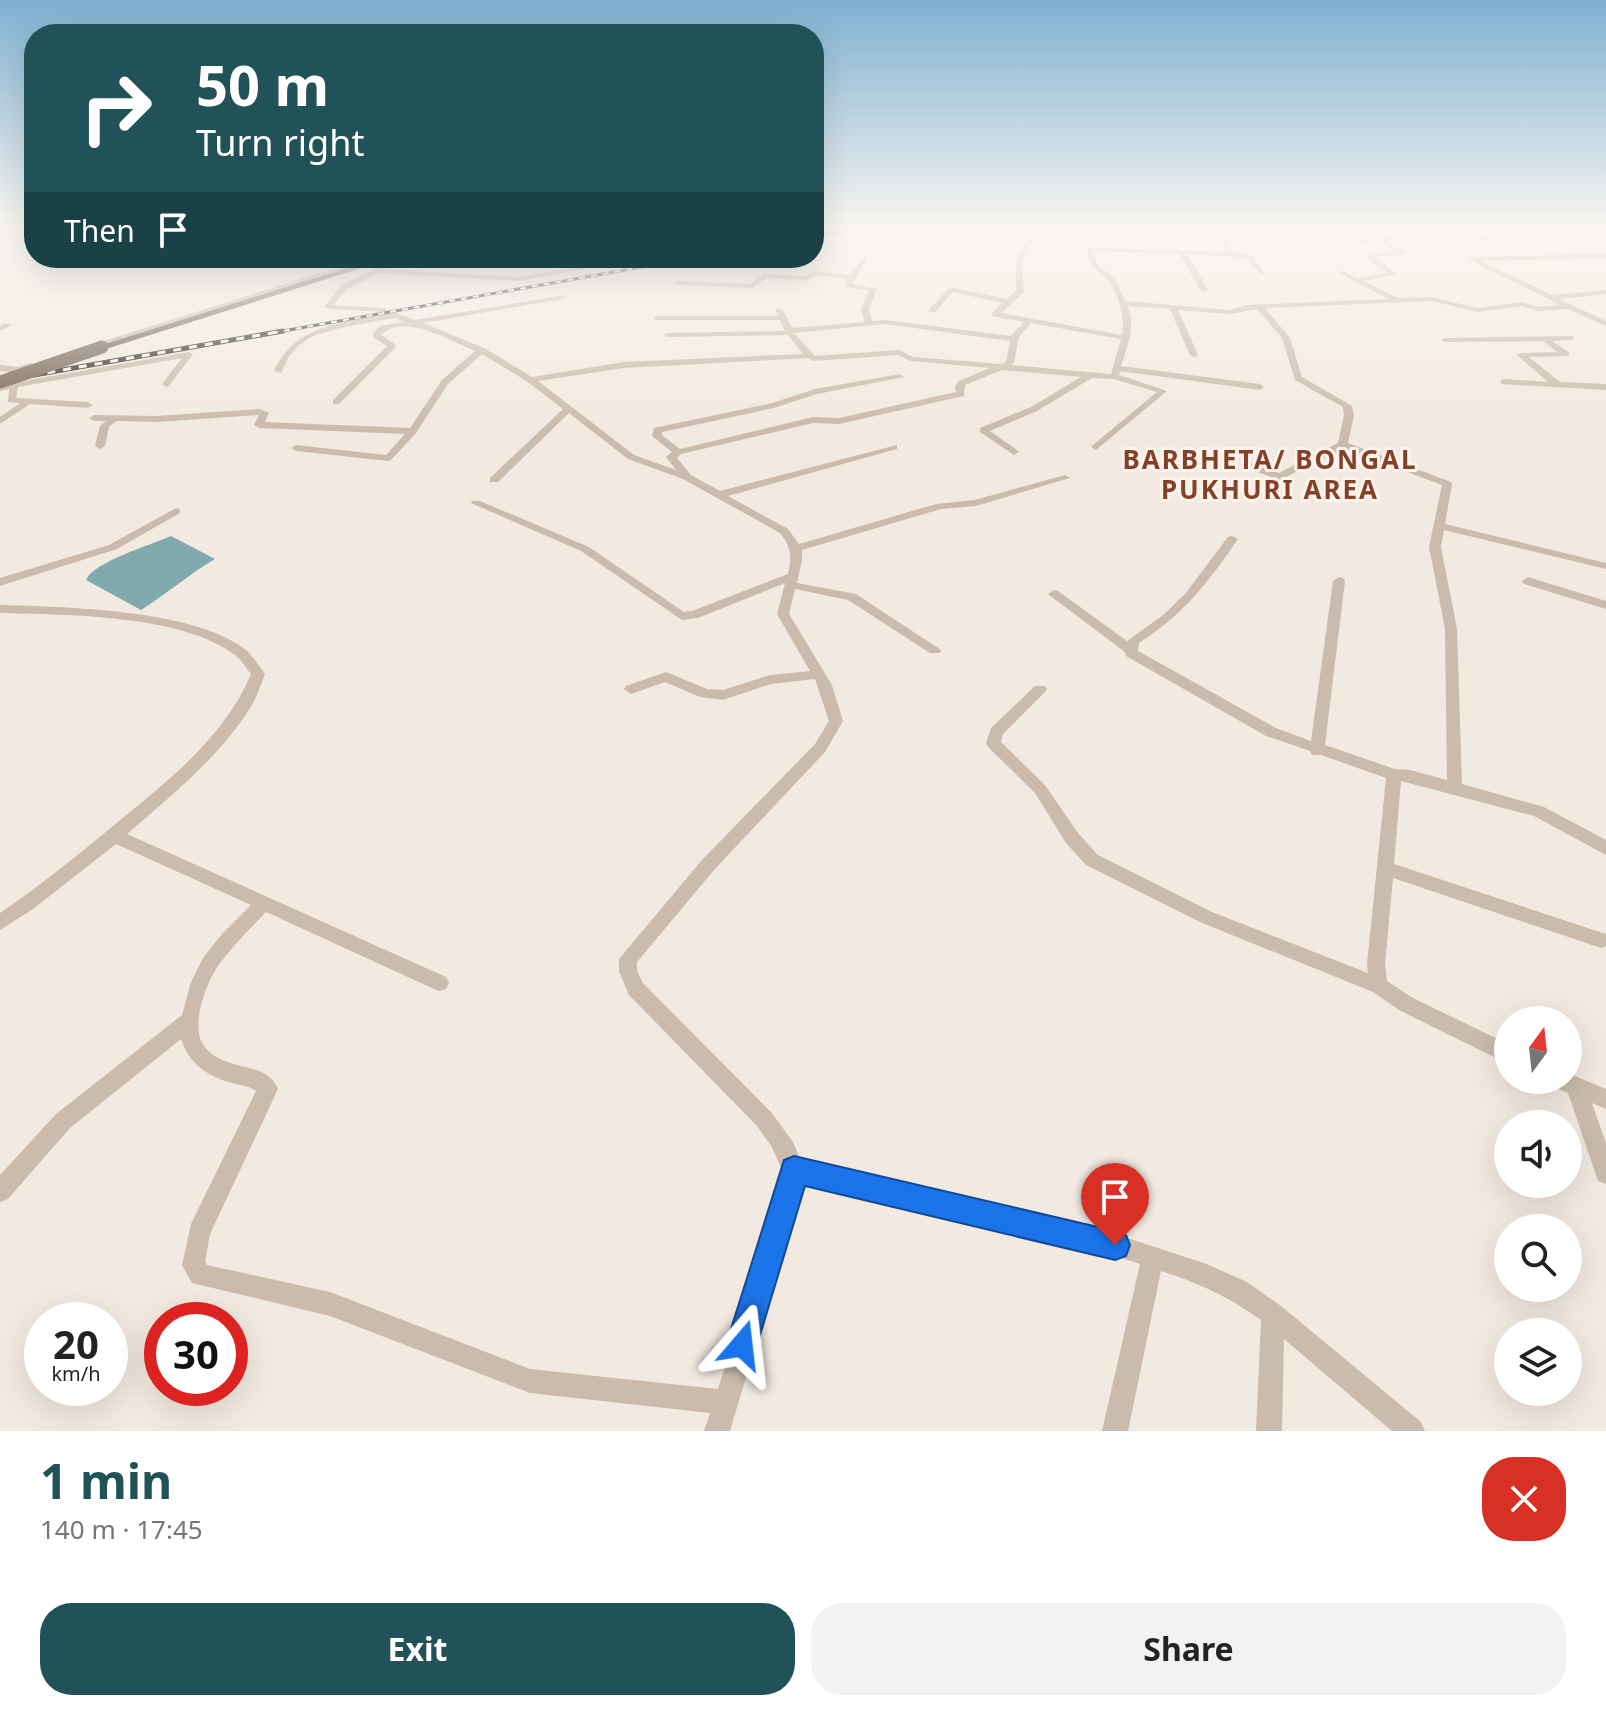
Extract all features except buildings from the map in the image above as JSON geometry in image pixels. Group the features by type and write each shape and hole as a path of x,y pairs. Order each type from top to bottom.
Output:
{"main road":[{"path":"0,382 270,296"}],"street":[{"path":"0,376 252,296"},
{"path":"336,296 328,307 377,309 481,350 531,380 631,457 687,477 784,531 797,548 783,614 815,668 835,711 836,721 829,738 698,877 628,959 628,971 636,989 764,1119 779,1137 794,1170 787,1204 717,1431"},
{"path":"522,296 524,303"},
{"path":"869,324 865,309 871,296"},
{"path":"932,311 944,296"},
{"path":"981,296 1009,302"},
{"path":"1016,296 995,314 1126,338"},
{"path":"1117,372 1128,321 1119,296"},
{"path":"1386,296 1396,301"},
{"path":"1555,297 1567,296"},
{"path":"336,402 392,346 376,333 411,321 562,297"},
{"path":"1555,297 1606,324"},
{"path":"1122,303 1230,312 1259,307 1437,299 1478,310 1520,304 1538,309 1572,306"},
{"path":"1259,307 1293,348 1298,378 1347,406 1349,415 1343,444"},
{"path":"1174,309 1194,355"},
{"path":"657,318 781,314 789,332 808,356"},
{"path":"278,371 283,357 306,334 396,315"},
{"path":"687,477 672,461 678,452 813,420 839,421 961,394 959,385 1007,366 1014,354 1015,339 1028,322"},
{"path":"667,335 789,332 901,323 1015,339"},
{"path":"1445,340 1570,338"},
{"path":"1544,339 1566,354 1521,355 1558,385"},
{"path":"296,448 384,459 413,431 445,382 481,350"},
{"path":"531,380 624,365 808,356 817,359 899,352 911,359 1090,375 1117,372 1260,387"},
{"path":"0,388 189,354 166,384"},
{"path":"0,368 18,370"},
{"path":"1096,447 1163,391 1117,372"},
{"path":"1014,452 983,430 1034,409 1090,375"},
{"path":"678,452 657,436 657,430 774,405 815,392 900,377"},
{"path":"1504,382 1606,387"},
{"path":"14,384 10,399 26,403 88,405"},
{"path":"0,421 26,403"},
{"path":"494,480 569,408"},
{"path":"94,418 255,411 264,413 259,425 413,431"},
{"path":"100,446 105,426 114,419"},
{"path":"1247,465 1280,477 1343,444 1445,481 1448,487 1435,547 1451,629 1455,787"},
{"path":"719,495 894,447"},
{"path":"797,548 940,506 976,503 1065,478"},
{"path":"476,503 585,549 682,616 694,615 791,580 852,597 935,650"},
{"path":"0,582 113,547 176,511"},
{"path":"1440,526 1606,566"},
{"path":"1129,649 1133,641 1172,616 1193,596 1232,539"},
{"path":"1317,751 1339,581"},
{"path":"1528,581 1606,605"},
{"path":"1054,594 1136,657 1232,713 1317,751 1394,775 1455,787 1539,811 1606,848"},
{"path":"0,609 107,614 174,625 224,644 254,665 258,674 256,687 238,715 180,777 37,897 0,922"},
{"path":"631,689 666,677 705,694 723,695 815,668"},
{"path":"1040,689 996,732 993,743 1040,789 1072,838 1092,860 1206,917 1379,986 1406,1004 1494,1047"},
{"path":"1379,986 1376,964 1394,775"},
{"path":"113,835 440,983"},
{"path":"1384,868 1601,940"},
{"path":"264,903 210,962 202,977 191,1019 193,1048 203,1058 228,1073 261,1081 268,1089 199,1232 193,1265 200,1275 330,1304 530,1381 724,1402"},
{"path":"0,1191 63,1121 191,1019"},
{"path":"1582,1090 1606,1099"},
{"path":"1572,1094 1606,1173"},
{"path":"794,1170 1153,1256 1239,1290 1273,1314 1412,1431"},
{"path":"1115,1431 1153,1256"},
{"path":"1269,1431 1273,1314"}],"water":[{"path":"171,536 215,559 141,610 86,580 99,567"}],"railway":[{"path":"272,333 480,296"},
{"path":"0,381 283,331"}],"district":[{"name":"BARBHETA/ BONGAL PUKHURI AREA","path":"1270,474"}],"route":[{"path":"742,1345 793,1184 794,1170 1115,1245"}]}
